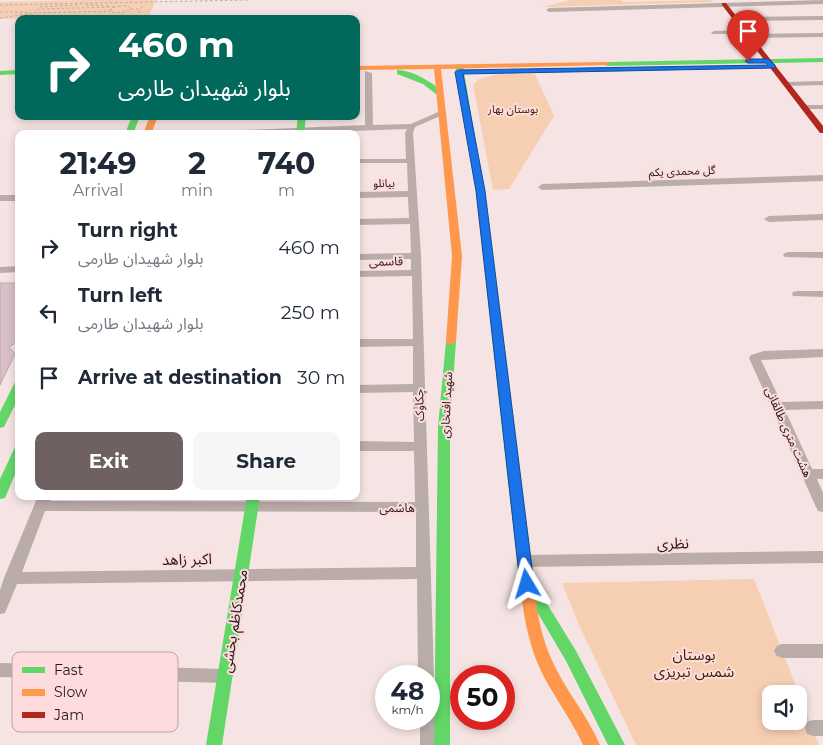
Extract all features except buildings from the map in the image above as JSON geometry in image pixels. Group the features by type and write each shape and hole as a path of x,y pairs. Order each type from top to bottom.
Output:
{"main road":[{"path":"724,4 823,131"},
{"path":"360,73 459,69 770,64 823,60"},
{"path":"360,68 437,70"},
{"path":"459,69 480,191 527,584 538,639 548,669 568,699 592,745"},
{"name":"شهید افتخاری","path":"437,70 457,256 444,427 442,745"},
{"path":"0,73 15,72"},
{"path":"400,72 426,82 439,92"},
{"path":"0,78 15,78"},
{"path":"0,424 15,393"},
{"path":"0,494 15,459"},
{"name":"محمدکاظم بخشی","path":"214,745 253,501"},
{"path":"527,584 571,656 617,745"}],"street":[{"path":"549,10 823,2"},
{"path":"736,19 823,18"},
{"path":"714,33 823,35"},
{"path":"368,73 365,104 369,127"},
{"path":"786,84 823,83"},
{"path":"804,107 823,107"},
{"path":"328,130 369,127 411,129 441,114"},
{"name":"چکاوک","path":"411,129 426,665"},
{"path":"360,162 411,161"},
{"name":"گل محمدی یکم","path":"542,187 823,178"},
{"name":"بیانلو","path":"360,195 413,194"},
{"path":"0,198 15,198"},
{"path":"768,219 823,217"},
{"path":"360,222 414,221"},
{"path":"788,255 823,255"},
{"name":"قاسمی","path":"360,257 416,256"},
{"path":"0,270 15,269"},
{"name":"قاسمی","path":"360,274 416,273"},
{"path":"797,294 823,294"},
{"path":"360,343 417,342"},
{"name":"هشت متری طالقانی","path":"823,354 764,355 755,358 823,507"},
{"path":"360,389 418,388"},
{"path":"777,406 823,405"},
{"path":"360,446 420,446"},
{"path":"808,474 823,474"},
{"path":"0,608 43,501"},
{"name":"هاشمی","path":"43,501 253,501 422,507"},
{"name":"نظری","path":"524,561 823,557"},
{"name":"اکبر زاهد","path":"11,578 424,573"},
{"path":"782,651 823,651"},
{"path":"178,675 225,676"},
{"path":"428,730 428,745"}],"path":[{"path":"0,4 159,0"},
{"path":"0,4 249,0"},
{"path":"138,13 143,4"},
{"path":"34,13 46,6 79,5"},
{"path":"86,5 128,6 131,9"},
{"path":"38,9 119,6"},
{"path":"110,11 115,7"},
{"path":"79,12 81,8"},
{"path":"20,15 110,11 122,13 131,9 141,9"},
{"path":"0,12 34,13"},
{"path":"0,18 15,16"}],"green space":[{"path":"156,0 149,15 15,15 15,19 0,19 0,2"},
{"path":"570,0 621,0 623,2 711,0 714,2 543,7"},
{"name":"بوستان بهار","path":"498,74 535,74 554,116 509,189 493,190 473,85 479,79"},
{"name":"بوستان شمس تبریزی","path":"754,579 796,685 762,685 762,730 807,730 807,714 819,745 636,745 579,625 562,583"}],"traffic: fast":[{"path":"607,64 823,60"},
{"path":"459,66 480,191 522,542"},
{"path":"0,73 15,72"},
{"path":"400,72 426,82 439,92"},
{"path":"131,130 134,120"},
{"path":"300,130 302,120"},
{"path":"442,745 444,427 451,341"},
{"path":"0,424 15,393"},
{"path":"0,494 15,459"},
{"path":"214,745 253,500"},
{"path":"533,593 571,656 617,745"}],"traffic: slow":[{"path":"360,68 607,64"},
{"path":"437,67 457,256 451,341"},
{"path":"149,130 152,120"},
{"path":"522,542 529,603 535,634 550,673 592,745"}],"traffic: jam":[{"path":"724,4 823,131"}],"route":[{"path":"527,584 480,191 459,72 773,67 768,61 748,61"}]}
